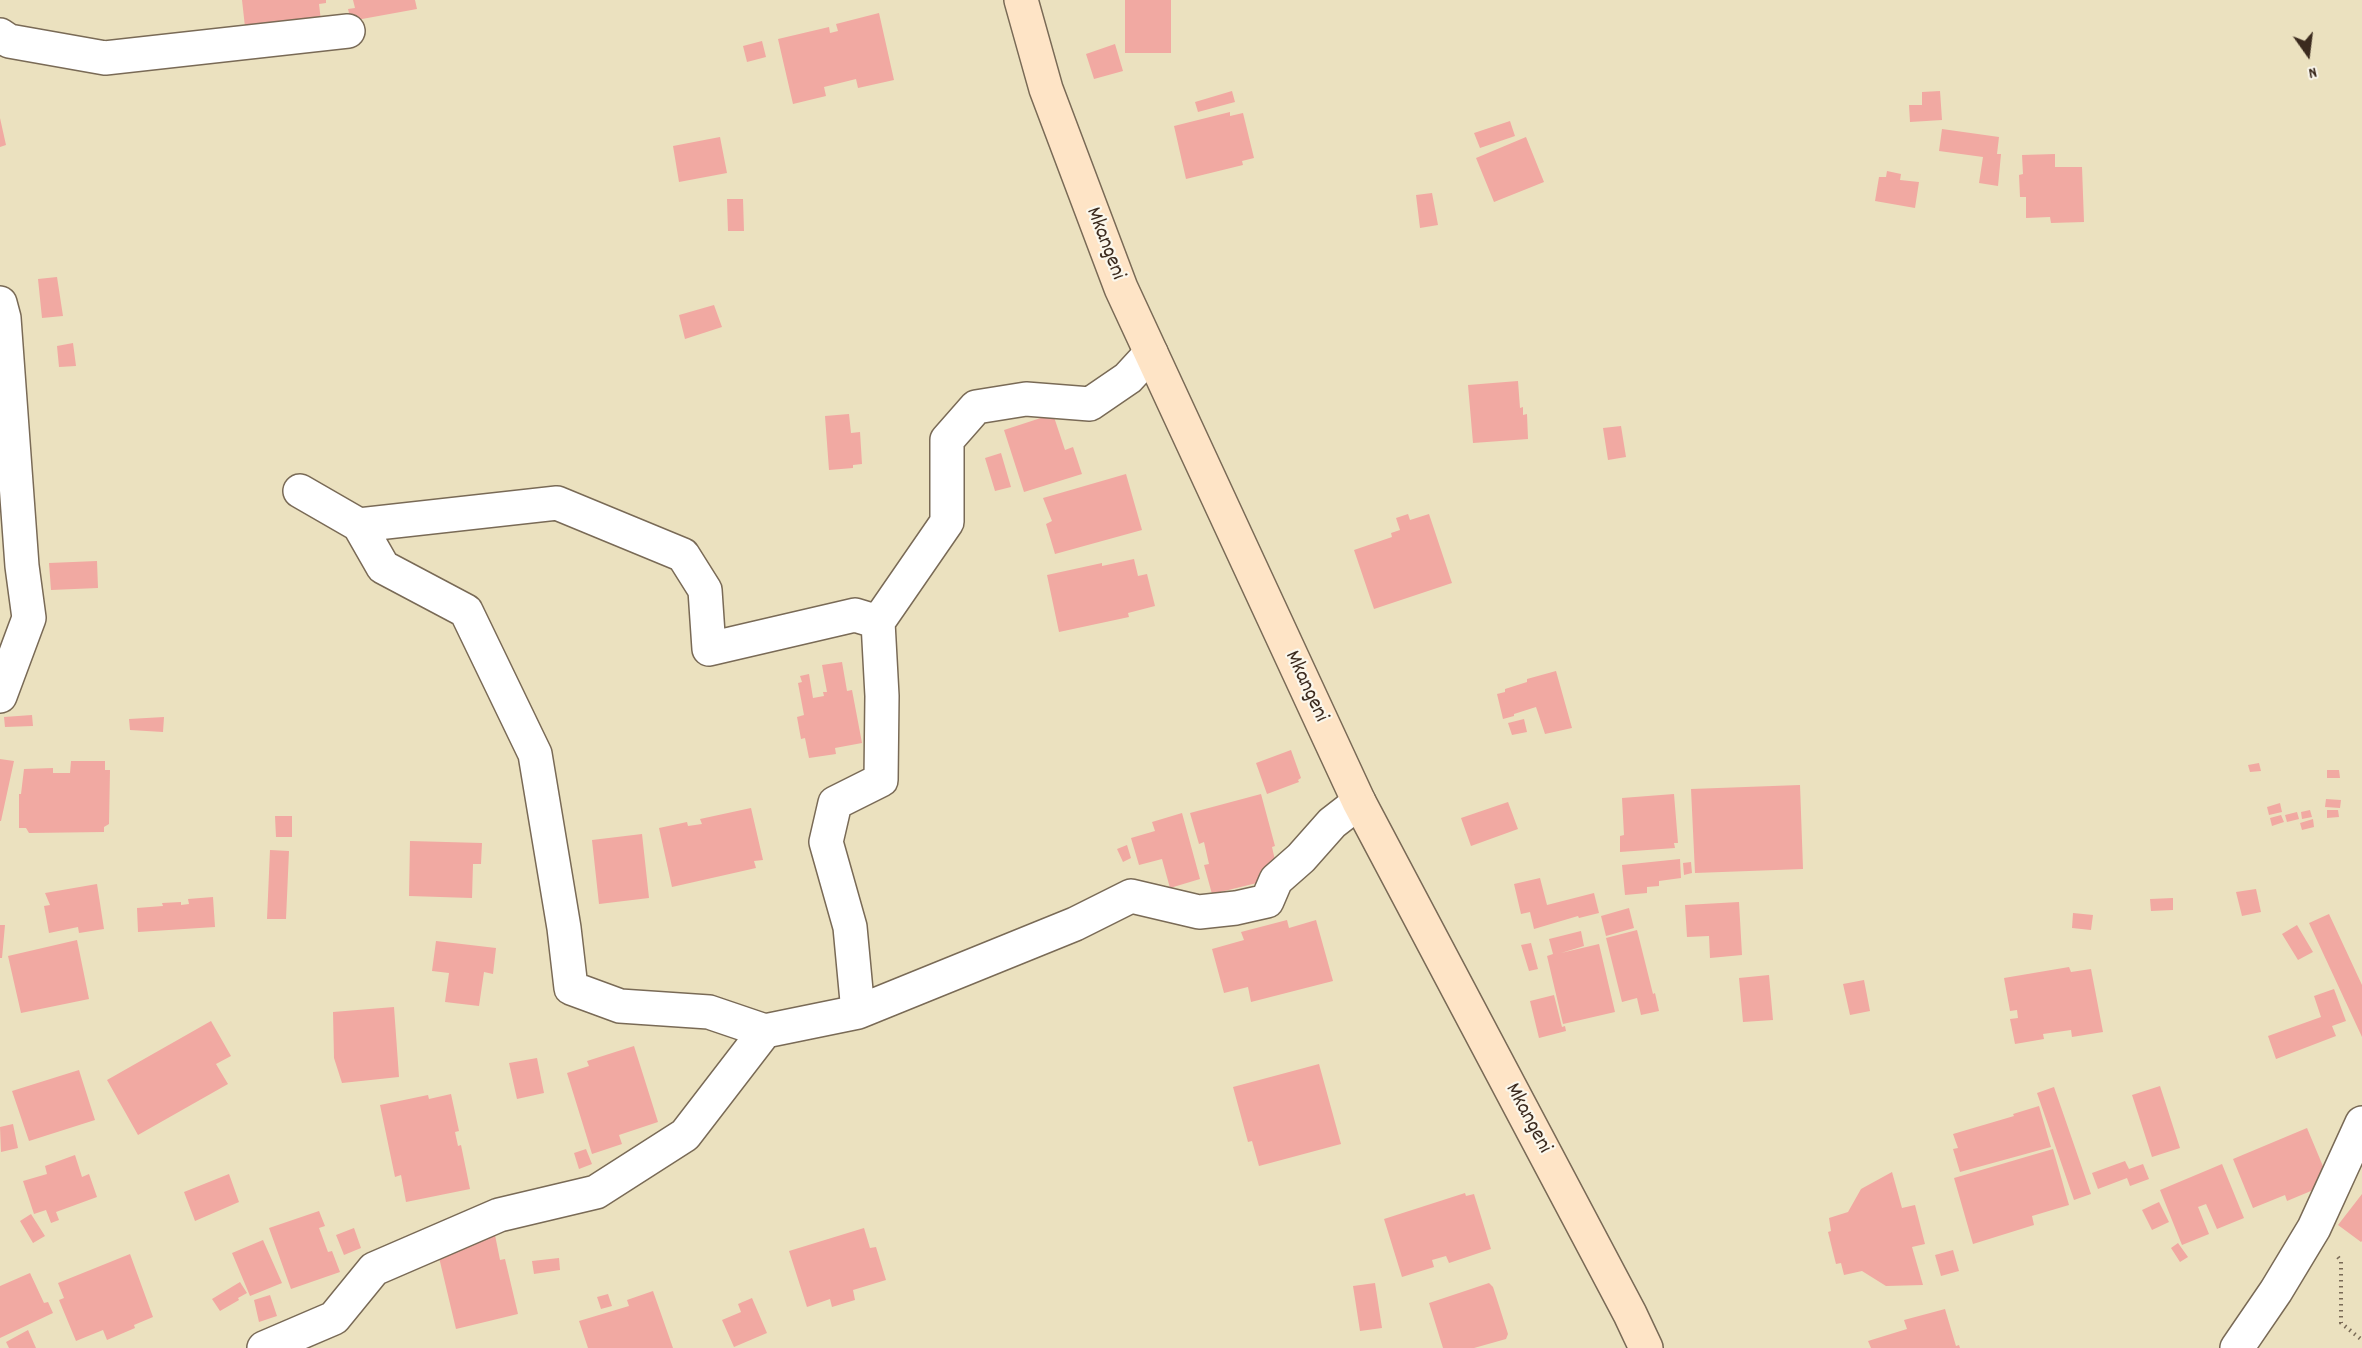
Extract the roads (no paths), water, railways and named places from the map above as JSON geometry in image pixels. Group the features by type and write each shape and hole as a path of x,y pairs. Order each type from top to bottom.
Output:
{"street":[{"name":"Mkangeni","path":"1021,0 1046,89 1121,288 1359,802 1646,1348"},
{"path":"0,35 9,41 105,58 348,31"},
{"path":"0,303 4,318 22,566 29,618 0,696"},
{"path":"858,1012 850,927 826,842 835,802 881,780 882,696 878,622 947,522 947,440 976,407 1026,399 1090,404 1128,378 1151,352"},
{"path":"300,491 359,525 383,567 466,610 535,754 564,928 571,988 620,1006 709,1012 765,1031 858,1012 1075,924 1131,896 1199,912 1236,908 1267,901 1276,880 1301,858 1332,823 1359,802"},
{"path":"359,525 557,503 683,555 705,590 709,649 855,615 878,622"},
{"path":"264,1348 334,1318 374,1269 499,1215 596,1192 685,1135 765,1031"},
{"path":"2237,1348 2276,1291 2314,1228 2362,1123"}]}
